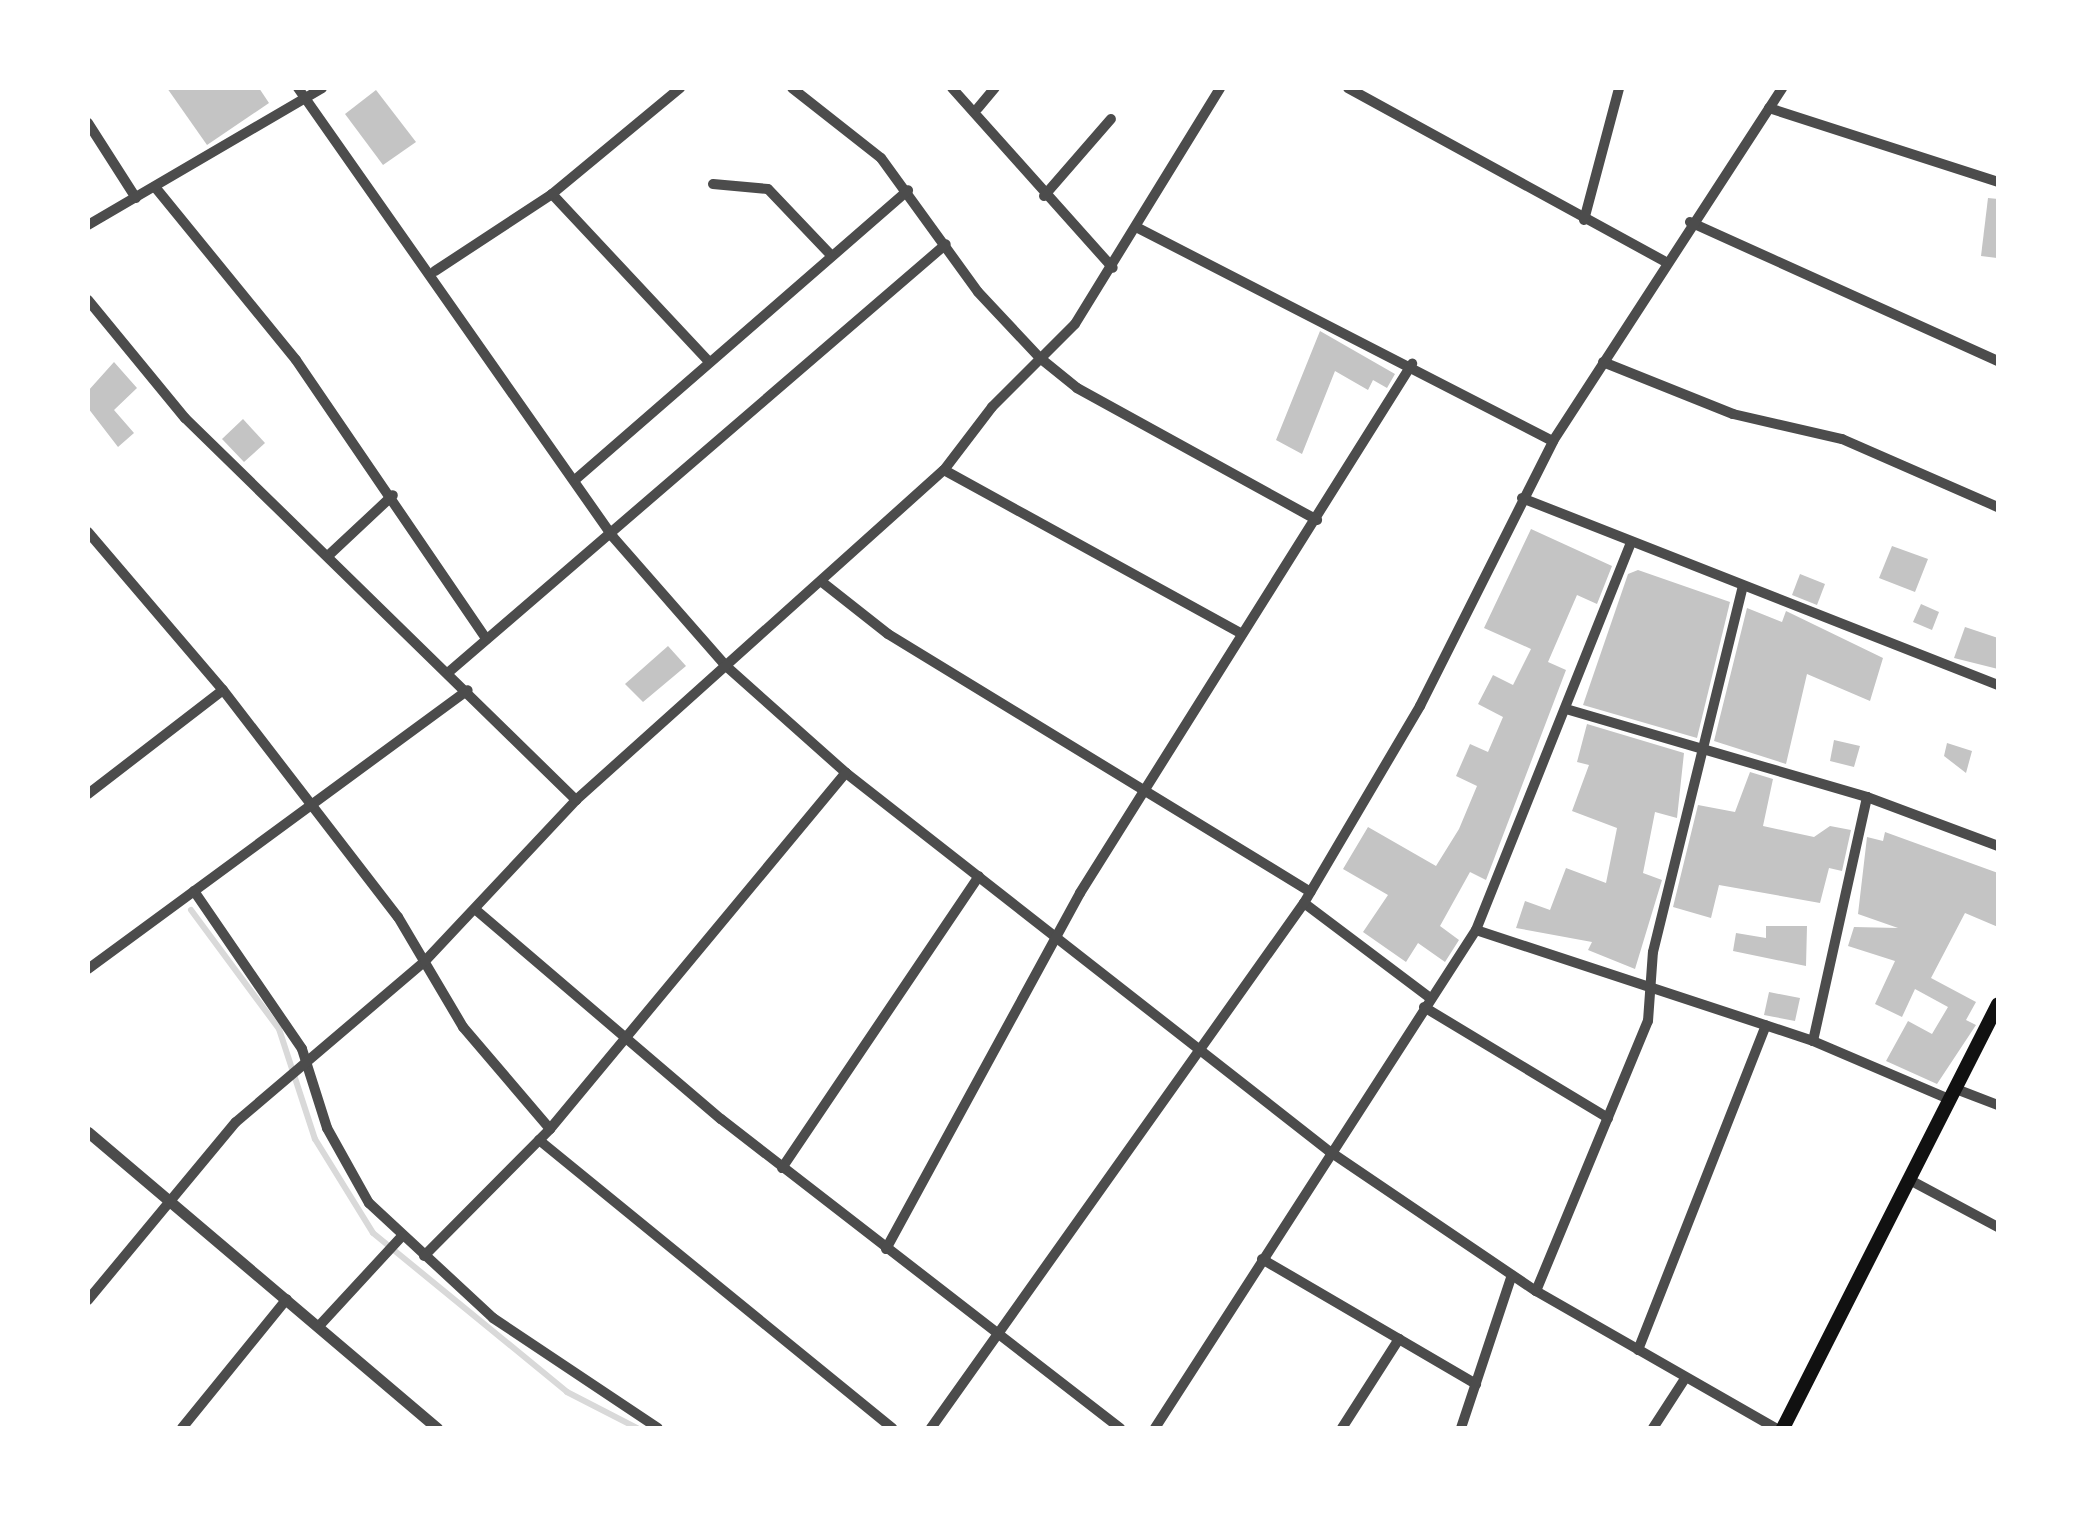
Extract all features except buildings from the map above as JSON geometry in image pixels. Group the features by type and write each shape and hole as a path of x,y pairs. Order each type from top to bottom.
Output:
{"main road":[{"path":"1783,1428 1998,1005"}],"street":[{"path":"298,88 434,271 612,537 726,666 846,773 1203,1048 1329,1151 1536,1290 1684,1380 1775,1428"},
{"path":"88,225 322,88"},
{"path":"434,271 552,194 680,88"},
{"path":"792,88 852,130 908,190 946,244 1040,358 1077,388 1317,520"},
{"path":"952,88 978,108 1044,196 1113,268"},
{"path":"978,108 995,88"},
{"path":"88,1300 165,1204 305,1060 424,961 576,800 944,470 1113,268 1220,88"},
{"path":"1584,220 1619,88"},
{"path":"931,1428 1000,1337 1307,898 1420,706 1554,441 1664,262 1782,88"},
{"path":"1353,89 1664,262"},
{"path":"1769,108 1998,182"},
{"path":"1044,196 1111,119"},
{"path":"88,122 136,198"},
{"path":"713,184 768,189 830,254"},
{"path":"155,188 393,495 486,639"},
{"path":"576,478 908,190"},
{"path":"552,194 708,362"},
{"path":"1690,222 1998,360"},
{"path":"1138,228 1244,290 1412,364 1554,441"},
{"path":"450,671 612,537 946,244"},
{"path":"88,300 185,418 450,671 576,800"},
{"path":"1603,362 1734,414 1842,439 1998,507"},
{"path":"886,1249 1058,936 1412,364"},
{"path":"944,470 1242,634"},
{"path":"330,554 393,495"},
{"path":"1522,498 1998,685"},
{"path":"88,532 223,690 424,961 462,1027 550,1128"},
{"path":"1155,1428 1329,1151 1476,930 1630,543"},
{"path":"822,582 888,634 1148,786 1307,898 1427,1002 1608,1118"},
{"path":"1536,1290 1648,1021 1648,988 1743,586"},
{"path":"88,794 223,690"},
{"path":"88,968 468,690"},
{"path":"1566,709 1867,797 1998,846"},
{"path":"424,1256 550,1128 846,773"},
{"path":"1813,1040 1867,797"},
{"path":"782,1168 980,876"},
{"path":"194,891 305,1060 340,1158 402,1236 554,1365 658,1428"},
{"path":"476,910 782,1168 1120,1428"},
{"path":"1476,930 1813,1040 1952,1094 1998,1105"},
{"path":"1638,1350 1766,1025"},
{"path":"90,1139 165,1204 287,1299 437,1428"},
{"path":"539,1140 892,1428"},
{"path":"1908,1179 1998,1226"},
{"path":"319,1326 402,1236"},
{"path":"1262,1258 1476,1384"},
{"path":"1460,1428 1512,1275"},
{"path":"182,1428 287,1299"},
{"path":"1342,1428 1399,1339"},
{"path":"1654,1428 1684,1380"}],"waterway":[{"path":"191,910 279,1029 315,1139 373,1233 567,1392 637,1428"}]}
